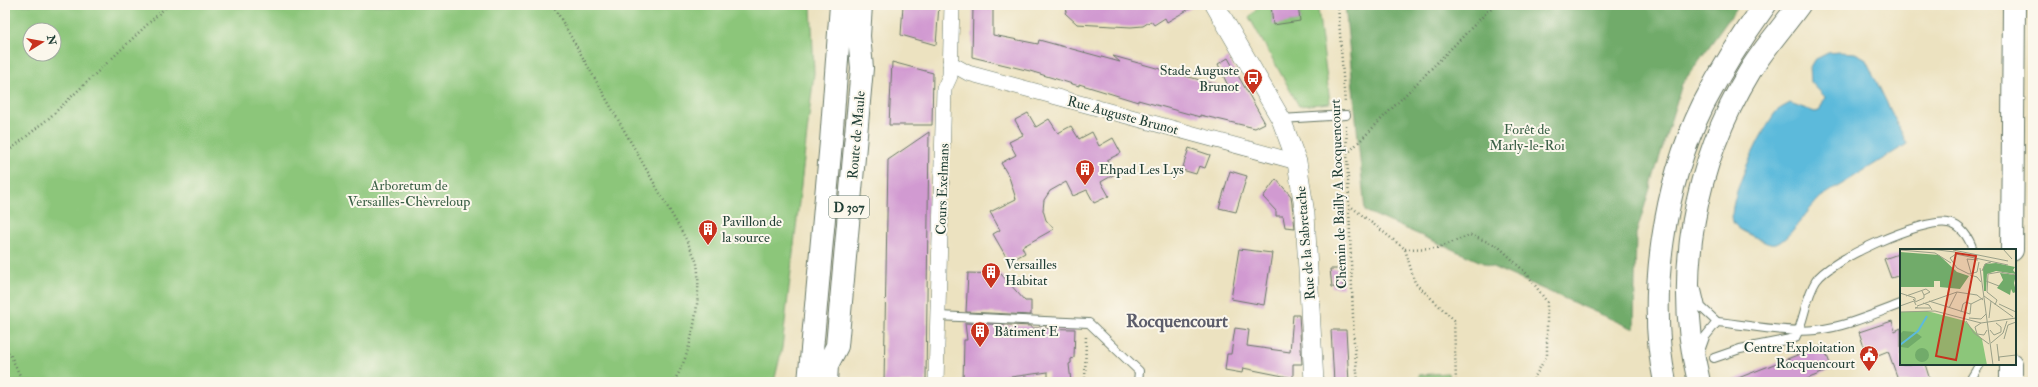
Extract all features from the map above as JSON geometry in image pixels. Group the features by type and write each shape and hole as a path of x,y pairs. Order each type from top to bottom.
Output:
{"main road":[{"name":"Route de Maule","path":"809,382 832,142 841,5"},
{"name":"Route de Maule","path":"826,382 827,365 837,346 862,68 859,36 861,5"},
{"path":"862,68 869,41 873,5"},
{"path":"1663,377 1657,320 1659,267 1678,170 1703,106 1742,37 1765,5"},
{"path":"1700,382 1688,322 1688,263 1699,190 1717,136 1751,70 1799,5"},
{"path":"2012,249 2014,5"},
{"name":"D 307","path":"837,346 838,382"},
{"path":"799,382 811,360"},
{"path":"2011,365 2011,382"}],"street":[{"name":"Cours Exelmans","path":"936,382 944,89 950,76 952,5"},
{"name":"Rue de la Sabretache","path":"1215,5 1281,119 1297,162 1306,214 1314,382"},
{"name":"Rue Auguste Brunot","path":"950,63 968,73 1297,162"}],"lane":[{"path":"1281,119 1346,115"},
{"path":"1714,358 1740,349 1795,338 1799,331 1804,309 1816,280 1832,268 1884,238 1932,224 1948,223 1958,226 1966,235 1973,249"},
{"path":"1688,263 1701,307 1717,322 1799,331 1833,327 1900,304"},
{"path":"938,316 1090,323 1138,371 1138,382"},
{"path":"1700,382 1702,343 1717,322"},
{"path":"1969,382 1979,365"}],"path":[{"path":"5,154 49,118 168,5"},
{"path":"553,5 687,241 696,262 699,281 698,304 682,371 673,382"},
{"name":"Chemin de Bailly A Rocquencourt","path":"1338,5 1346,115 1354,343 1358,382"},
{"path":"1347,154 1406,96 1467,31 1494,5"},
{"path":"1349,205 1405,249 1415,283 1454,320 1456,382"},
{"path":"1405,249 1438,248 1470,236 1498,246 1527,274 1547,302 1547,355 1532,382"},
{"path":"1085,382 1086,323"},
{"path":"5,350 10,354 23,382"}],"green space":[{"name":"Arboretum de Versailles-Chèvreloup","path":"5,5 811,5 814,73 782,348 774,382 5,382"},
{"path":"1261,5 1271,5 1273,24 1300,21 1299,12 1318,9 1330,103 1299,106 1249,17"},
{"name":"Forêt de Marly-le-Roi","path":"1345,5 1739,5 1682,84 1636,234 1634,329 1365,211"},
{"path":"1448,373 1449,382 1419,382 1419,375"}],"water":[{"path":"1828,53 1855,53 1865,58 1907,144 1821,197 1785,239 1777,244 1768,243 1740,229 1733,222 1732,212 1735,199 1746,166 1762,134 1776,112 1790,103 1815,112 1819,111 1825,97 1811,82 1810,67 1814,60"}],"building":[{"path":"903,5 939,5 936,45 901,35"},
{"path":"1070,5 1196,5 1167,22 1165,18 1154,25 1151,21 1143,26 1131,27 1077,24 1065,13"},
{"path":"1271,5 1298,5 1300,21 1273,25"},
{"path":"973,7 993,7 993,35 1038,44 1039,40 1120,62 1113,56 1229,88 1218,64 1228,58 1265,123 1255,128 1200,115 1200,117 1138,100 1138,102 1079,84 1079,86 1030,71 972,57"},
{"path":"892,62 933,73 932,125 889,125"},
{"name":"Ehpad Les Lys","path":"1028,113 1036,127 1049,119 1058,133 1071,126 1079,139 1092,132 1099,146 1113,138 1121,153 1107,160 1115,174 1101,182 1109,196 1094,203 1087,190 1073,196 1066,182 1050,191 1044,200 1043,210 1046,220 1054,229 1022,247 1025,253 1009,262 993,234 1000,230 990,212 1016,199 1009,177 1001,163 1016,155 1009,142 1023,135 1015,120"},
{"path":"929,132 926,382 884,382 888,160"},
{"path":"1189,148 1210,155 1205,168 1199,166 1196,174 1182,170"},
{"path":"1230,171 1247,176 1236,212 1219,208"},
{"path":"1276,179 1291,196 1295,228 1285,227 1283,216 1276,216 1276,211 1263,197"},
{"path":"1239,249 1272,253 1264,305 1231,299"},
{"path":"1900,253 1900,275 1891,278 1884,259"},
{"path":"1330,269 1342,269 1343,288 1332,287"},
{"name":"Versailles Habitat","path":"968,273 1001,274 1025,301 1031,301 1031,315 966,312"},
{"path":"1293,315 1299,315 1302,364 1293,364 1293,378 1243,368 1242,373 1225,370 1227,354 1231,354 1235,328 1249,330 1247,346 1290,352"},
{"path":"1892,321 1895,331 1900,328 1900,365 1925,365 1930,380 1923,382 1899,382 1888,351 1868,359 1859,332"},
{"path":"965,323 1031,326 1031,328 1075,329 1074,358 1071,359 1071,363 1069,364 1071,382 1048,382 1048,372 996,379 996,382 963,382 964,340 967,340"},
{"path":"1331,330 1346,330 1349,382 1334,382"},
{"path":"1823,345 1832,369 1799,382 1728,382"}],"place":[{"name":"Stade Auguste Brunot","path":"1253,95"},
{"name":"Ehpad Les Lys","path":"1085,186"},
{"name":"Pavillon de la source","path":"708,246"},
{"name":"Versailles Habitat","path":"991,289"},
{"name":"Bâtiment E","path":"980,348"},
{"name":"Centre Exploitation Rocquencourt","path":"1869,372"}],"district":[{"name":"Rocquencourt","path":"1177,321"}]}
